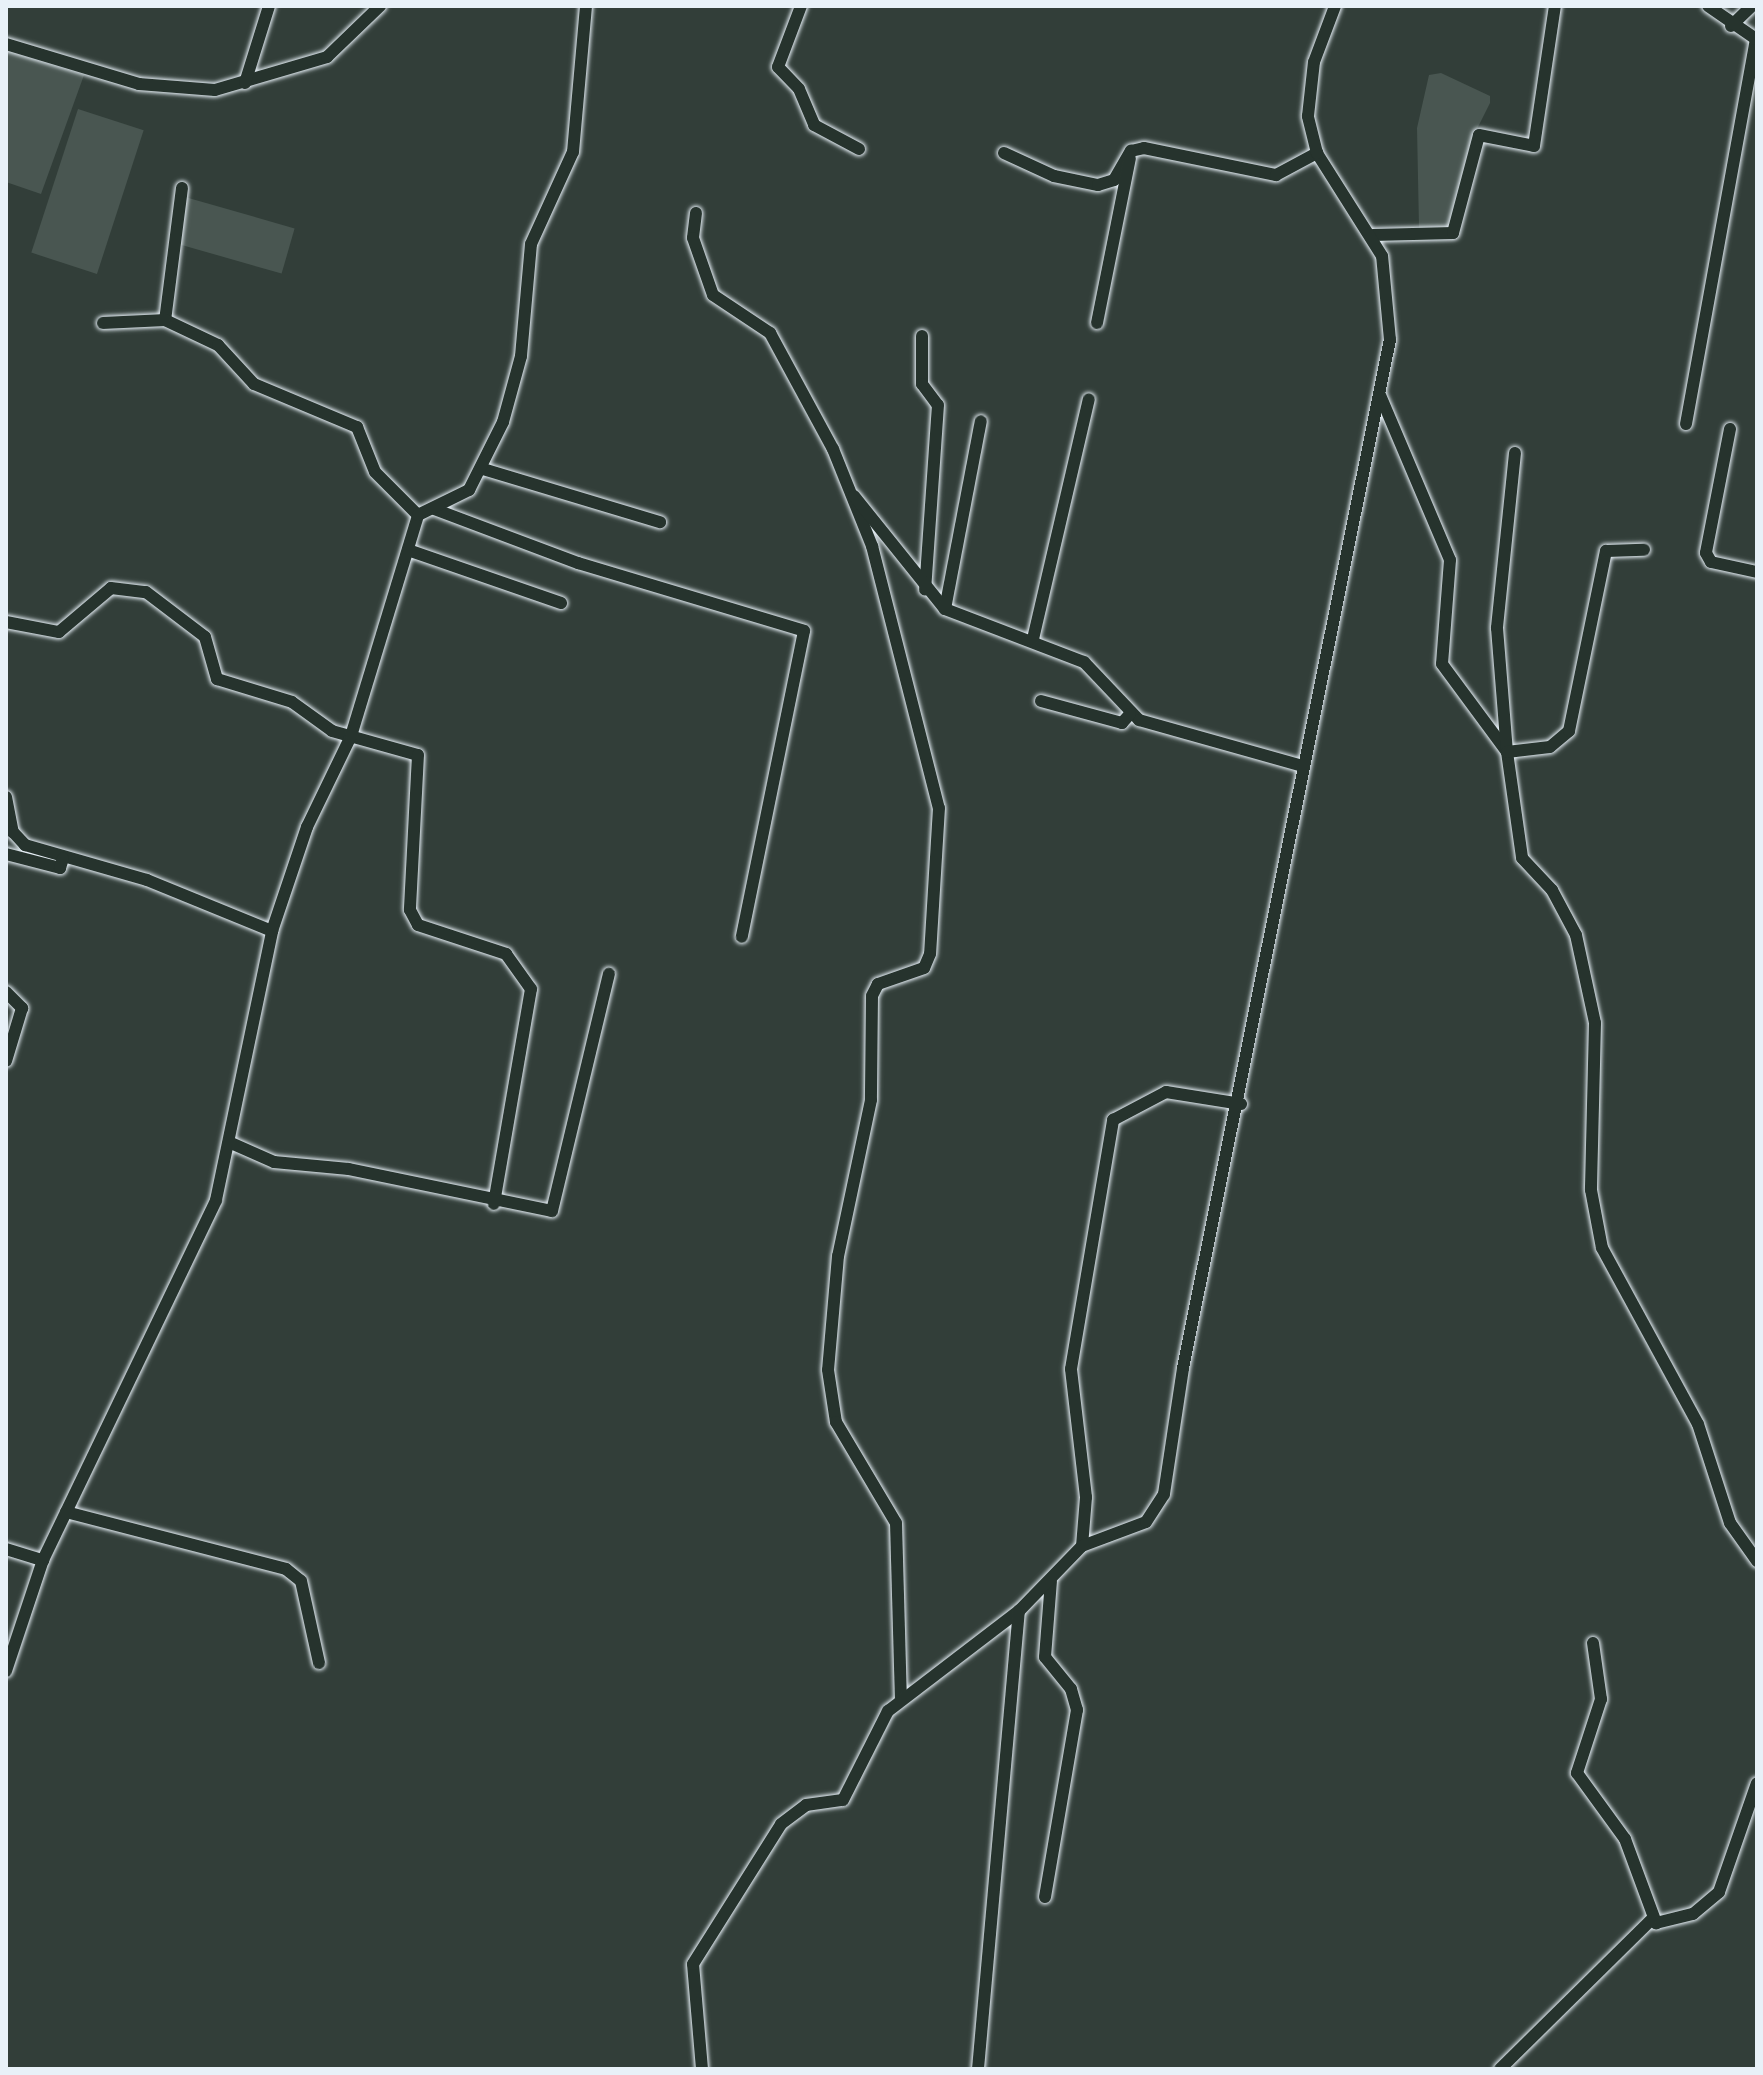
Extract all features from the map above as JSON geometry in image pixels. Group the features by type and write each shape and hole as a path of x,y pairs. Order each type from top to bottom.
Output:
{"street":[{"path":"245,83 269,6"},
{"path":"6,44 139,84 215,90 327,57 380,6"},
{"path":"418,515 458,500 483,469 515,388 531,244 573,152 586,6"},
{"path":"801,6 778,67 799,89 814,125 859,149"},
{"path":"702,2069 693,1988 698,1956 760,1851 793,1812 843,1800 853,1791 878,1724 901,1700 1019,1611 1082,1546 1146,1522 1164,1494 1183,1368 1241,1104 1360,462 1380,395 1389,282 1373,235 1317,153 1308,93 1335,6"},
{"path":"1373,235 1453,233 1479,135 1534,146 1555,6"},
{"path":"1686,424 1756,39 1731,26 1708,6"},
{"path":"1731,26 1746,20 1752,6"},
{"path":"1131,151 1155,149 1276,175 1317,153"},
{"path":"1004,153 1054,176 1098,185 1114,180 1131,151"},
{"path":"1097,323 1131,151"},
{"path":"165,320 182,188"},
{"path":"696,213 693,238 713,295 770,333 852,494 914,695 939,808 930,954 924,968 878,984 872,996 871,1100 840,1242 828,1370 836,1422 896,1523 901,1700"},
{"path":"103,323 165,320 218,345 254,384 354,424 387,488 418,515"},
{"path":"922,336 922,384 938,405 925,590"},
{"path":"1380,395 1450,560 1442,664 1507,752"},
{"path":"1033,639 1089,399"},
{"path":"945,609 981,421"},
{"path":"1730,429 1706,553 1711,562 1757,572"},
{"path":"1515,453 1497,628 1507,752 1522,858 1566,910 1587,983 1597,1071 1591,1190 1602,1248 1698,1424 1730,1523 1757,1561"},
{"path":"483,469 660,522"},
{"path":"852,494 925,590 945,609 1033,639 1084,662 1130,714 1303,766"},
{"path":"434,509 578,563 804,631 742,937"},
{"path":"6,1671 43,1560 166,1312 216,1200 231,1143 272,931 307,827 351,736 418,515"},
{"path":"408,550 561,603"},
{"path":"1507,752 1550,747 1569,731 1606,551 1644,550"},
{"path":"6,622 59,632 111,588 146,592 198,628 217,679 292,702 351,736 418,755 410,895 418,925 506,954 528,977 494,1204"},
{"path":"1041,701 1122,723 1130,714"},
{"path":"6,797 17,838 63,858 147,880 272,931"},
{"path":"6,854 60,868 63,858"},
{"path":"231,1143 274,1162 363,1172 494,1204 552,1211 609,974"},
{"path":"6,992 22,1008 6,1061"},
{"path":"1082,1546 1086,1487 1071,1369 1113,1120 1166,1092 1241,1104"},
{"path":"66,1512 286,1569 301,1581 319,1663"},
{"path":"6,1549 43,1560"},
{"path":"1045,1897 1077,1710 1043,1645 1052,1577"},
{"path":"978,2069 1019,1611"},
{"path":"1593,1643 1601,1699 1577,1773 1625,1839 1652,1919"},
{"path":"1500,2069 1652,1919 1693,1914 1713,1900 1757,1783"}],"shaded area":[{"path":"6,51 84,75 41,194 6,182"},
{"path":"1441,73 1490,96 1490,103 1474,135 1452,229 1419,228 1417,128 1429,75"},
{"path":"78,109 144,130 97,274 31,253"},
{"path":"185,197 295,228 282,274 172,242"}]}
